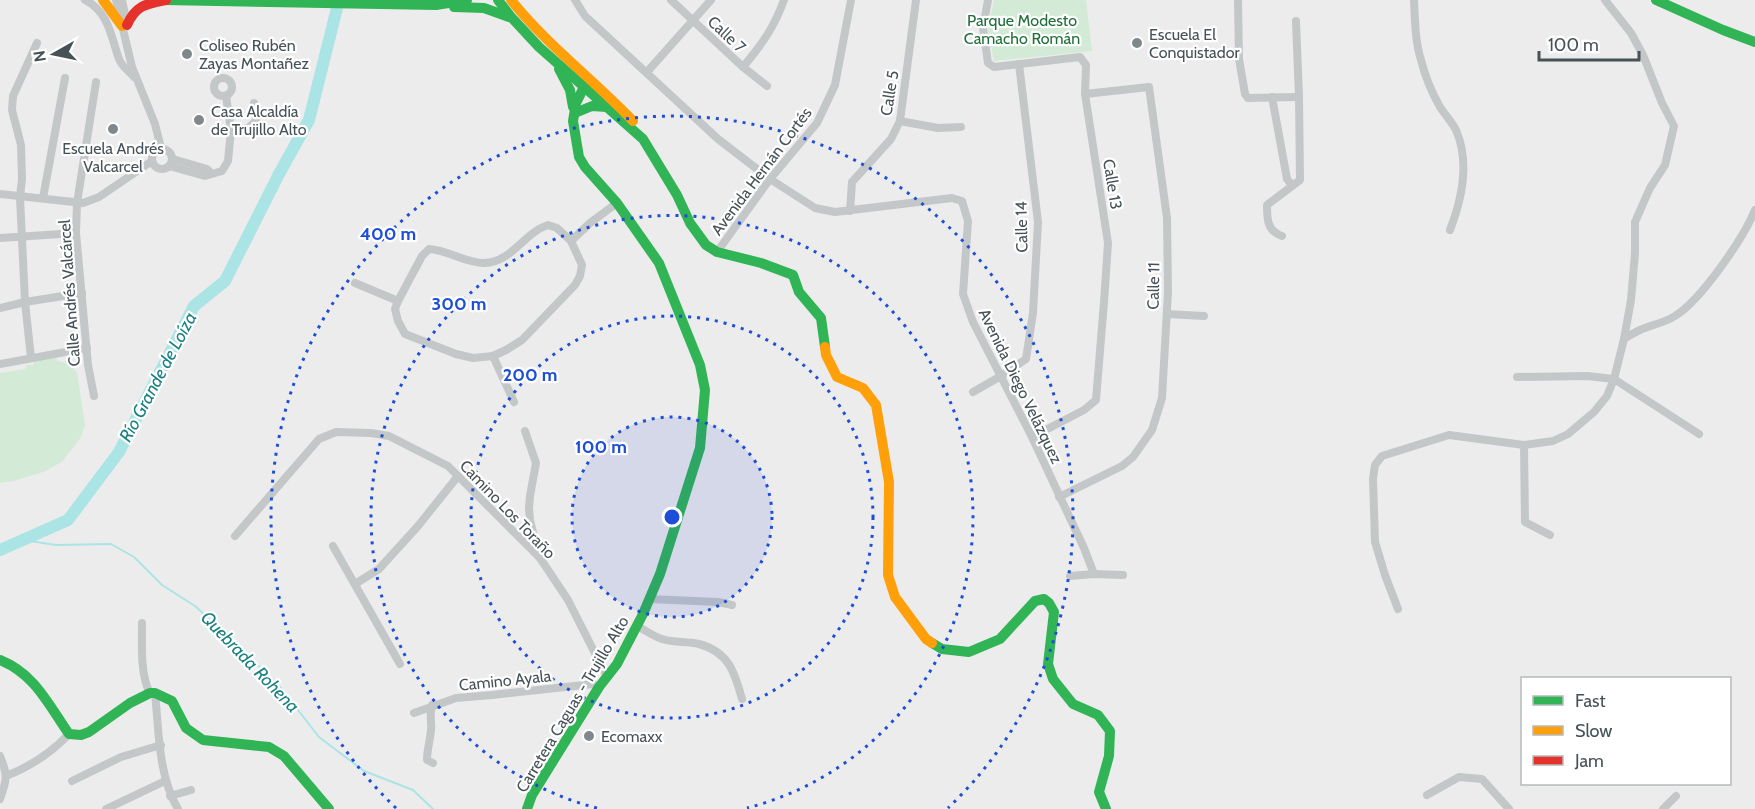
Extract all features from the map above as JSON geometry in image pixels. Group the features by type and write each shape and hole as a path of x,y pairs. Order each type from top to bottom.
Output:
{"street":[{"path":"85,0 98,10 110,27 120,61 139,82"},
{"path":"103,0 124,25"},
{"path":"116,0 124,25 132,67 155,124 161,148"},
{"path":"123,0 124,25"},
{"path":"124,25 138,7 165,0 411,5 436,5 467,0"},
{"path":"498,0 510,17 555,62 625,112 641,133 677,195 690,223 706,245 717,252 762,263 793,275 800,292 821,318 826,355 837,377 863,388 876,405 889,482 888,574 895,597 926,639 942,649 969,652 1000,639 1035,601 1044,599 1049,603 1054,612 1048,664 1053,679 1073,704 1098,715 1110,731 1109,756 1099,792 1106,809"},
{"path":"511,0 607,107 636,136 643,139"},
{"name":"Avenida Diego Velázquez","path":"575,0 585,16 718,139 770,179 815,208 835,212 952,198 962,201 968,221 963,294 973,322 1032,437 1094,574"},
{"name":"Calle 7","path":"671,0 743,67 767,86"},
{"path":"647,72 711,0"},
{"path":"743,67 766,39 778,19 784,0"},
{"name":"Avenida Hernán Cortés","path":"717,252 770,179 817,123 835,85 851,0"},
{"name":"Calle 5","path":"850,211 852,182 891,139 900,121 916,0"},
{"name":"Calle 13","path":"988,0 983,28 988,63 994,67 1080,57 1086,65 1085,94 1108,243 1096,400 1084,410 1032,437"},
{"path":"1238,0 1239,59 1245,94 1248,98 1299,97"},
{"path":"1414,0 1420,60 1441,109 1456,130 1462,154 1462,187 1457,213 1450,230"},
{"path":"1398,609 1375,542 1372,479 1376,465 1382,456 1449,435 1524,445 1553,441 1568,434 1594,412 1607,396 1614,379 1631,300 1635,222 1650,188 1665,165 1674,126 1631,33 1605,0"},
{"path":"1656,0 1755,42"},
{"path":"436,5 484,8 510,17"},
{"path":"1282,236 1275,234 1269,227 1267,205 1300,180 1296,21"},
{"path":"31,358 25,302 21,145 12,110 13,96 37,43"},
{"path":"555,62 570,90 575,113 592,106 607,107"},
{"name":"Calle 14","path":"973,392 1026,359 1033,313 1038,222 1018,64"},
{"path":"43,198 65,82"},
{"name":"Calle Andrés Valcárcel","path":"94,396 90,381 76,233 76,203 96,82"},
{"name":"Carretera Caguas - Trujillo Alto","path":"527,809 532,795 617,664 660,574 700,448 705,390 700,365 659,263 616,203 579,158 574,132 575,113 576,103 585,83"},
{"name":"Calle 11","path":"1059,497 1122,466 1133,457 1152,430 1161,398 1167,314 1167,218 1149,87 1085,94"},
{"path":"171,163 205,176 222,171 228,161 231,130 226,96"},
{"path":"1272,97 1287,179 1292,185"},
{"path":"231,130 248,128 256,121 254,103"},
{"path":"900,121 938,128 961,127"},
{"path":"0,194 76,203 99,197 152,161 155,152 161,148"},
{"path":"161,148 170,152 171,163"},
{"path":"152,161 163,169 171,163"},
{"path":"571,241 616,203"},
{"path":"1624,339 1639,330 1673,317 1690,304 1748,227 1755,210"},
{"path":"548,225 557,228 571,241 582,265 575,285 522,340 494,356 473,358 456,354 405,334 398,321 395,309 398,301 422,256 429,249 440,249 472,261 485,263 499,260 513,252 534,232 548,225"},
{"path":"0,238 76,233"},
{"path":"355,283 398,301"},
{"path":"0,308 82,293"},
{"path":"1167,314 1204,316"},
{"path":"0,364 87,348"},
{"path":"494,356 514,402"},
{"path":"1517,377 1587,376 1614,379 1700,434"},
{"path":"525,431 536,463 529,507 540,558"},
{"name":"Camino Los Toraño","path":"235,536 319,439 336,432 389,436 448,466 540,558 568,600 607,677"},
{"path":"1524,445 1525,522 1550,535"},
{"path":"355,584 379,569 418,526 458,476"},
{"path":"333,546 400,664"},
{"path":"1070,576 1123,575"},
{"path":"649,599 709,601 732,605"},
{"path":"142,623 142,657 147,688 172,701 186,728 203,740 269,747 284,756 329,809"},
{"path":"637,626 660,639 698,644 725,658 733,670 741,699"},
{"path":"0,660 15,666 32,680 69,734"},
{"name":"Camino Ayala","path":"414,713 456,698 593,684 600,687"},
{"path":"69,734 81,735 89,732 130,703 153,693"},
{"path":"153,693 165,782 178,809"},
{"path":"432,705 429,715 432,728 427,760 433,763"},
{"path":"6,776 58,746 69,734"},
{"path":"72,781 121,757 161,745"},
{"path":"0,756 7,781 0,799"},
{"path":"1427,795 1459,777 1482,779 1509,809"},
{"path":"106,809 165,782"},
{"path":"170,796 191,790"},
{"path":"1663,809 1676,796"}],"green space":[{"name":"Parque Modesto Camacho Román","path":"994,0 1086,0 1092,51 994,61 988,30"},
{"path":"56,357 57,361 67,363 77,372 85,425 81,437 62,462 43,472 0,483 0,373 25,369 27,365 33,365 34,360"}],"waterway":[{"name":"Río Grande de Loíza","path":"0,550 68,520 119,452 194,306 225,281 309,120 339,0"},
{"name":"Quebrada Rohena","path":"18,542 30,541 56,545 111,544 134,557 162,585 195,606 230,638 280,687 319,737 364,771 413,790 433,809"}],"traffic: fast":[{"path":"164,0 436,5 467,0"},
{"path":"498,0 539,47 643,139 677,195 690,223 706,245 717,252 761,263 793,275 799,292 821,318 825,347"},
{"path":"1656,0 1755,42"},
{"path":"454,7 484,8 509,17"},
{"path":"559,69 570,90 573,107"},
{"path":"527,809 532,795 599,687 617,664 643,614 660,574 700,448 705,390 700,365 659,263 617,203 579,157 573,121 576,103 588,79"},
{"path":"575,113 592,106 607,107"},
{"path":"932,643 942,649 969,652 1000,639 1035,601 1044,599 1049,603 1054,612 1048,664 1053,679 1073,704 1098,715 1110,731 1109,756 1099,792 1106,809"},
{"path":"0,660 23,673 32,682 69,734 81,735 89,732 130,703 150,693 155,693 172,701 186,728 203,740 269,747 284,756 329,809"}],"traffic: slow":[{"path":"103,0 122,26"},
{"path":"511,0 555,47 633,121"},
{"path":"825,347 826,355 837,377 863,388 876,405 889,482 888,575 895,597 926,639 932,643"}],"traffic: jam":[{"path":"127,25 138,9 166,0"}],"place":[{"name":"Escuela El Conquistador","path":"1137,43"},
{"name":"Coliseo Rubén Zayas Montañez","path":"187,54"},
{"name":"Casa Alcaldía de Trujillo Alto","path":"199,120"},
{"name":"Escuela Andrés Valcarcel","path":"113,129"},
{"name":"Ecomaxx","path":"589,736"}]}
